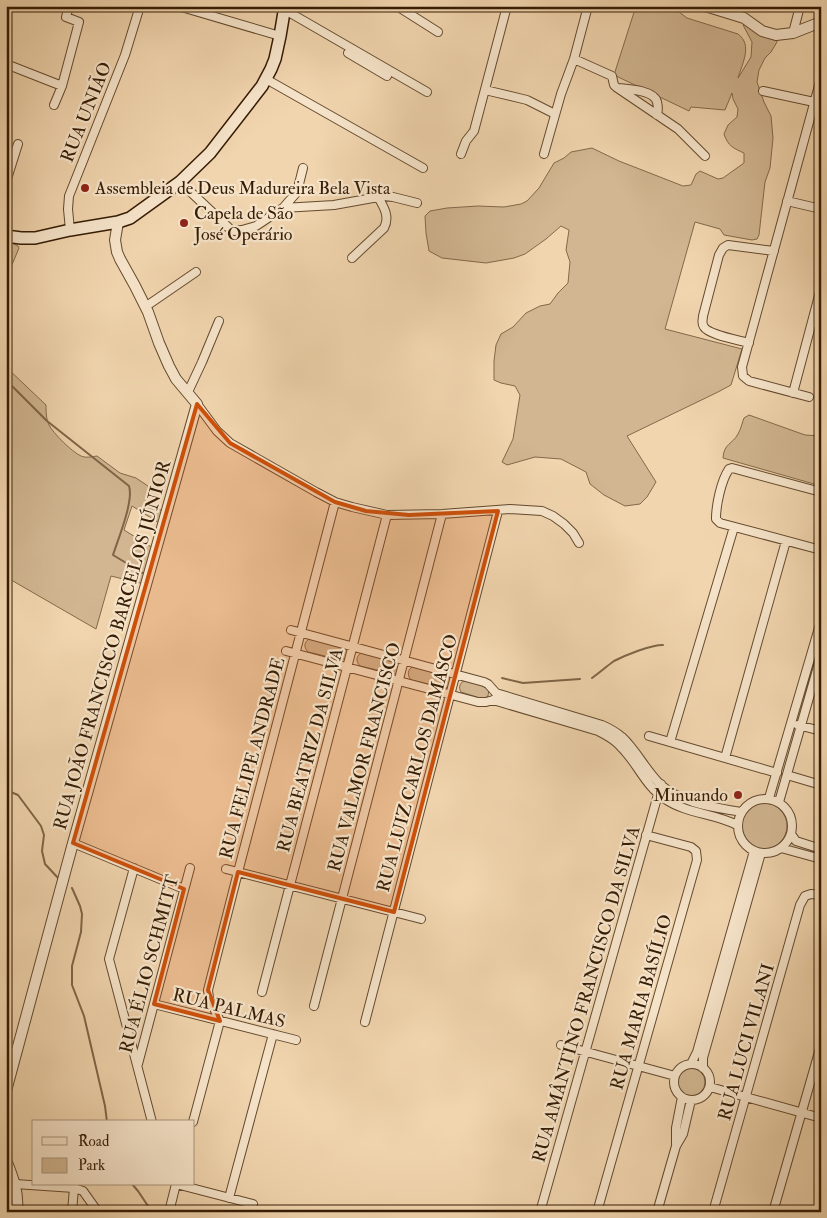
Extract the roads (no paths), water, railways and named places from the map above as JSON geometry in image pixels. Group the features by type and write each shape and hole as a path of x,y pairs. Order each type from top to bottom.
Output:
{"main road":[{"path":"6,236 35,238 118,222 130,218 180,182 210,153 256,95 275,59 285,11"}],"street":[{"path":"54,105 62,86 79,22 66,17 69,6"},
{"name":"RUA UNIÃO","path":"70,230 69,196 125,55 140,6"},
{"path":"178,6 280,36"},
{"path":"398,6 438,32"},
{"path":"461,154 466,141 474,131 507,6"},
{"path":"544,154 563,87 574,59 588,6"},
{"path":"705,6 744,18 762,31 776,35 793,32 821,22"},
{"path":"793,32 800,6"},
{"path":"285,11 387,76"},
{"path":"285,11 427,92"},
{"path":"574,59 612,76 616,88 678,128 705,156"},
{"path":"6,64 62,86"},
{"path":"266,78 423,168"},
{"path":"809,397 746,379 743,376 742,367 821,78"},
{"path":"616,88 638,90 654,97 657,101 657,114"},
{"path":"485,90 527,100 555,114"},
{"path":"763,91 814,102"},
{"path":"6,182 18,144"},
{"path":"180,182 234,231 256,226 283,208 297,192 303,168"},
{"path":"283,208 334,205 384,196 417,203"},
{"path":"352,258 384,228 387,222 384,207 378,197"},
{"path":"787,201 821,209"},
{"path":"118,222 115,240 117,252 145,308 168,366 217,431 230,443 336,502 366,511 387,515 525,509 542,510 564,524 573,533 578,544"},
{"path":"749,343 711,333 705,330 702,324 719,255 723,248 728,245 774,251"},
{"path":"145,308 196,272"},
{"path":"793,393 821,288"},
{"path":"188,392 219,321"},
{"name":"RUA JOÃO FRANCISCO BARCELOS JÚNIOR","path":"6,1091 73,843 197,404"},
{"path":"821,492 736,468 729,469 725,475 717,506 716,520 720,523 821,550"},
{"name":"RUA FELIPE ANDRADE","path":"220,1021 209,998 208,990 336,502"},
{"name":"RUA LUIZ CARLOS DAMASCO","path":"365,1022 498,511"},
{"name":"RUA VALMOR FRANCISCO","path":"314,1006 442,514"},
{"name":"RUA BEATRIZ DA SILVA","path":"262,992 387,515"},
{"path":"670,742 734,527"},
{"path":"725,758 786,541"},
{"path":"769,798 821,621"},
{"path":"291,630 484,682 488,684 495,696 598,731 621,746 658,794 682,807 724,819 737,825"},
{"path":"286,651 478,702 486,702 495,696 594,722 613,730 621,736 661,784 675,794 696,803 741,812"},
{"path":"779,802 821,656"},
{"path":"792,723 821,731"},
{"path":"649,736 777,773"},
{"path":"787,774 821,785"},
{"name":"RUA AMÂNTINO FRANCISCO DA SILVA","path":"540,1212 661,784"},
{"path":"769,798 779,802 785,806 792,819 791,834 787,842 781,848 768,853 757,852 748,848 740,838 737,825 741,812 753,800 769,798"},
{"path":"791,834 796,841 821,849"},
{"name":"RUA MARIA BASÍLIO","path":"597,1212 698,855 691,847 646,835"},
{"path":"73,843 184,889"},
{"path":"781,848 821,860"},
{"path":"691,1064 697,1052 757,852"},
{"path":"703,1068 757,852"},
{"path":"134,868 109,959 151,1120"},
{"name":"RUA ÉLIO SCHMITT","path":"137,1067 190,868"},
{"path":"226,869 421,919"},
{"name":"RUA LUCI VILANI","path":"714,1212 802,900 805,896 811,894 821,895"},
{"name":"RUA PALMAS","path":"154,1004 296,1040"},
{"path":"194,1120 220,1021"},
{"path":"128,1032 139,1038 145,1037"},
{"path":"229,1198 273,1034"},
{"path":"561,1045 675,1076"},
{"path":"773,1212 821,1045"},
{"path":"691,1064 703,1068 709,1076 710,1087 707,1092 698,1099 692,1100 682,1097 676,1088 675,1076 681,1068 691,1064"},
{"path":"710,1087 821,1118"},
{"path":"676,1146 676,1128 682,1097"},
{"path":"656,1212 676,1146 683,1134 692,1100"},
{"path":"6,1160 17,1190 17,1212"},
{"path":"14,1184 32,1185"},
{"path":"44,1186 74,1188 83,1192 98,1212"},
{"path":"169,1212 176,1186"},
{"path":"184,1186 253,1204"},
{"path":"72,1212 74,1188"}],"waterway":[{"path":"6,380 47,421 129,486 130,493 127,510 113,555 146,575"},
{"path":"592,678 614,661 631,653 663,645"},
{"path":"502,678 523,683 580,679"},
{"path":"6,790 18,795 41,826 44,835 42,851 45,864 59,879"},
{"path":"72,888 82,914 81,932 72,966 72,985 84,1016 107,1120"},
{"path":"134,1186 152,1212"}],"place":[{"name":"Assembleia de Deus Madureira Bela Vista","path":"85,188"},
{"name":"Capela de São José Operário","path":"184,223"},
{"name":"Minuando","path":"738,795"}]}
